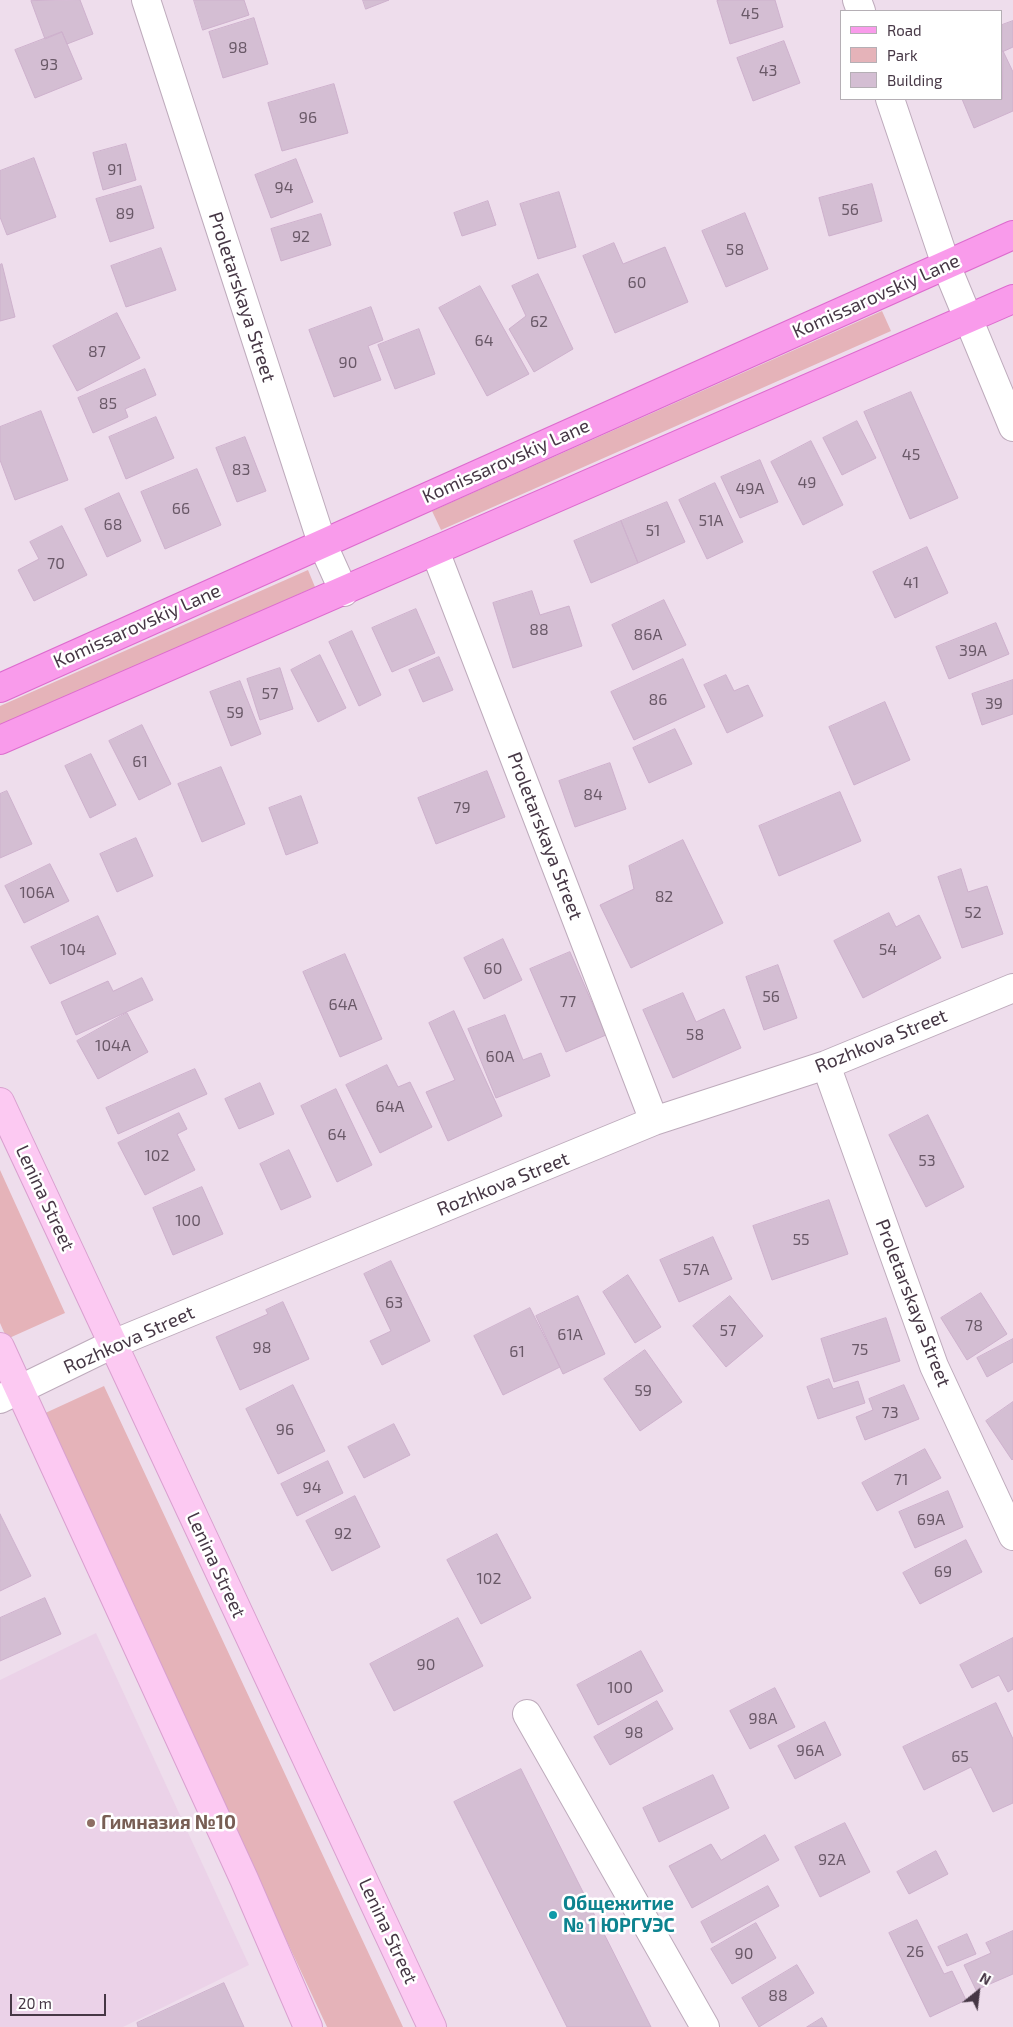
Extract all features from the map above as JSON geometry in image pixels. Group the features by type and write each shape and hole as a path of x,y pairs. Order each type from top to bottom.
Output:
{"main road":[{"name":"Komissarovskiy Lane","path":"0,688 1013,235"},
{"path":"0,740 344,592 1013,299"},
{"name":"Lenina Street","path":"0,1102 432,2027"},
{"path":"0,1347 10,1394 244,1878 308,2027"}],"street":[{"name":"Proletarskaya Street","path":"146,0 322,543 344,592"},
{"path":"890,100 946,265 970,318 1013,427"},
{"name":"Proletarskaya Street","path":"435,551 654,1121"},
{"name":"Rozhkova Street","path":"10,1394 113,1344 654,1121 826,1065 1013,988"},
{"name":"Proletarskaya Street","path":"826,1065 934,1366 1013,1536"},
{"path":"527,1714 705,2027"}],"shaded area":[{"path":"0,0 1013,0 1013,2027 0,2027"},
{"name":"Гимназия №10","path":"96,1633 249,1965 123,2027 0,2027 0,1680"}],"green space":[{"path":"882,311 891,331 441,530 432,511"},
{"path":"308,570 315,587 0,726 0,706"},
{"path":"0,1170 65,1313 7,1339 0,1323"},
{"path":"104,1386 403,2027 327,2027 41,1415"}],"building":[{"path":"80,0 93,34 67,44 62,32 45,39 31,1"},
{"path":"194,0 244,0 249,15 203,30"},
{"path":"363,0 389,0 366,9"},
{"path":"775,0 783,27 730,44 717,1"},
{"path":"254,18 268,64 223,78 209,32"},
{"path":"1013,21 1013,47 1003,52 1003,25"},
{"path":"62,32 82,79 35,98 15,50"},
{"path":"784,41 800,83 753,101 737,58"},
{"path":"1003,51 1013,72 1013,111 974,128 962,100 1003,100"},
{"path":"334,84 348,133 282,151 268,103"},
{"path":"126,144 136,180 103,190 93,153"},
{"path":"34,158 56,217 7,235 0,217 0,171"},
{"path":"296,159 313,202 271,218 255,175"},
{"path":"872,184 882,221 829,236 819,198"},
{"path":"141,186 154,228 110,242 96,199"},
{"path":"559,192 576,247 538,259 520,204"},
{"path":"488,201 496,225 462,236 454,213"},
{"path":"745,213 768,269 726,287 702,231"},
{"path":"321,214 331,245 281,261 271,229"},
{"path":"614,243 623,264 665,247 688,302 615,333 583,256"},
{"path":"161,248 176,290 126,307 111,266"},
{"path":"2,264 15,317 0,321 0,265"},
{"path":"538,274 573,349 534,372 509,329 526,316 512,286"},
{"path":"480,286 529,374 487,396 439,308"},
{"path":"371,307 383,340 368,346 381,380 334,397 309,330"},
{"path":"117,313 140,358 77,391 53,346"},
{"path":"419,329 435,374 395,389 378,345"},
{"path":"145,369 156,395 125,409 128,417 93,433 78,398"},
{"path":"911,392 958,498 910,519 864,412"},
{"path":"41,411 68,480 15,500 0,460 0,427"},
{"path":"156,417 174,458 126,479 109,437"},
{"path":"857,421 876,458 842,475 823,438"},
{"path":"245,437 266,491 237,502 216,448"},
{"path":"811,441 843,505 803,525 771,462"},
{"path":"760,460 778,502 740,518 721,477"},
{"path":"197,469 221,525 165,549 141,492"},
{"path":"715,483 743,542 707,559 679,500"},
{"path":"119,493 141,541 107,557 85,509"},
{"path":"667,502 685,542 638,563 621,521"},
{"path":"621,521 638,563 591,583 574,541"},
{"path":"62,526 87,575 34,601 18,570 39,559 30,542"},
{"path":"927,547 948,593 895,618 873,572"},
{"path":"532,591 540,615 569,606 582,646 513,668 493,603"},
{"path":"664,600 686,645 633,670 612,625"},
{"path":"416,609 435,653 392,672 372,628"},
{"path":"996,623 1009,654 949,679 936,647"},
{"path":"352,631 381,695 359,706 329,642"},
{"path":"320,655 346,708 318,722 291,670"},
{"path":"439,657 453,690 423,702 409,670"},
{"path":"683,659 705,707 634,740 611,692"},
{"path":"280,668 293,709 260,720 247,679"},
{"path":"726,675 734,691 748,685 763,716 727,733 704,685"},
{"path":"1013,680 1013,714 982,725 972,694"},
{"path":"240,681 261,734 231,746 210,692"},
{"path":"885,702 910,760 854,785 829,727"},
{"path":"142,725 171,784 139,800 109,741"},
{"path":"675,729 692,764 649,783 633,748"},
{"path":"91,754 116,805 90,818 65,766"},
{"path":"610,763 626,809 575,827 559,781"},
{"path":"221,767 245,824 202,842 178,784"},
{"path":"487,771 505,817 436,844 418,798"},
{"path":"7,791 32,844 0,858 0,794"},
{"path":"840,792 861,841 779,876 759,826"},
{"path":"301,796 318,843 286,855 269,808"},
{"path":"136,838 153,876 117,892 100,854"},
{"path":"683,840 723,923 631,968 600,905 634,889 629,866"},
{"path":"50,864 69,901 24,923 5,886"},
{"path":"961,869 968,892 987,886 1003,934 962,948 938,877"},
{"path":"889,913 896,927 919,915 941,958 863,998 834,941"},
{"path":"98,916 116,954 50,984 31,947"},
{"path":"503,939 522,980 484,999 464,958"},
{"path":"570,952 606,1035 566,1052 530,969"},
{"path":"345,954 382,1039 340,1057 303,972"},
{"path":"778,965 797,1018 764,1030 746,977"},
{"path":"142,978 153,1000 76,1035 61,1002 108,981 113,991"},
{"path":"683,993 696,1022 724,1009 741,1048 673,1078 643,1010"},
{"path":"454,1011 502,1116 448,1141 426,1092 455,1080 429,1023"},
{"path":"127,1013 148,1052 98,1079 77,1041"},
{"path":"505,1015 523,1060 541,1053 550,1076 496,1098 468,1029"},
{"path":"387,1065 398,1087 410,1082 432,1127 380,1153 346,1085"},
{"path":"195,1069 207,1094 118,1134 106,1108"},
{"path":"260,1083 274,1114 239,1129 225,1099"},
{"path":"336,1089 372,1165 337,1182 301,1106"},
{"path":"179,1113 187,1129 177,1134 195,1170 145,1195 118,1143"},
{"path":"928,1115 964,1187 926,1207 889,1135"},
{"path":"289,1150 311,1197 281,1210 260,1164"},
{"path":"202,1187 223,1234 173,1255 153,1208"},
{"path":"829,1200 848,1254 772,1280 753,1226"},
{"path":"713,1237 732,1279 679,1302 660,1260"},
{"path":"391,1261 430,1341 382,1365 370,1341 391,1331 364,1274"},
{"path":"628,1275 661,1327 635,1343 603,1292"},
{"path":"981,1293 1007,1334 967,1360 941,1318"},
{"path":"578,1296 605,1354 563,1374 536,1316"},
{"path":"730,1296 763,1336 726,1367 693,1326"},
{"path":"283,1302 309,1359 240,1390 216,1337 268,1314 266,1310"},
{"path":"530,1308 560,1367 503,1395 474,1336"},
{"path":"886,1318 900,1361 834,1382 821,1339"},
{"path":"1013,1339 1013,1362 987,1377 977,1358"},
{"path":"645,1350 682,1402 640,1431 604,1379"},
{"path":"829,1379 833,1389 858,1381 865,1403 818,1419 807,1387"},
{"path":"293,1385 325,1451 278,1474 246,1409"},
{"path":"904,1385 919,1419 865,1440 856,1417 873,1410 869,1399"},
{"path":"1013,1402 1013,1459 1012,1460 986,1421"},
{"path":"394,1424 410,1455 364,1478 348,1447"},
{"path":"925,1449 941,1478 877,1511 862,1483"},
{"path":"328,1461 343,1493 297,1516 281,1484"},
{"path":"948,1491 963,1527 915,1548 899,1512"},
{"path":"355,1496 380,1547 332,1571 306,1521"},
{"path":"0,1514 31,1576 0,1591"},
{"path":"497,1534 531,1598 481,1624 447,1560"},
{"path":"966,1540 982,1572 920,1604 903,1573"},
{"path":"45,1598 61,1634 0,1661 0,1618"},
{"path":"458,1618 483,1666 394,1711 370,1664"},
{"path":"1013,1638 1013,1689 1008,1692 999,1675 972,1688 960,1665"},
{"path":"641,1651 663,1691 598,1725 577,1685"},
{"path":"775,1688 795,1727 750,1749 730,1711"},
{"path":"657,1701 673,1729 610,1765 594,1737"},
{"path":"996,1703 1013,1739 1013,1803 993,1812 971,1767 924,1790 903,1747"},
{"path":"825,1722 841,1755 795,1779 778,1746"},
{"name":"Общежитие № 1 ЮРГУЭС","path":"521,1769 651,2027 567,2027 454,1802"},
{"path":"713,1775 729,1808 659,1842 643,1808"},
{"path":"845,1823 870,1872 820,1897 795,1847"},
{"path":"765,1835 779,1860 692,1908 669,1866 711,1844 721,1860"},
{"path":"936,1851 948,1874 909,1894 897,1872"},
{"path":"768,1886 779,1906 712,1943 701,1922"},
{"path":"917,1920 944,1974 952,1971 966,2000 930,2017 889,1933"},
{"path":"756,1923 776,1958 732,1984 711,1949"},
{"path":"1013,1931 1013,1974 976,1990 964,1965 991,1953 986,1943"},
{"path":"967,1934 976,1954 947,1966 938,1947"},
{"path":"797,1965 814,1993 759,2027 742,1998"},
{"path":"224,1983 244,2027 138,2027 137,2023"},
{"path":"822,2018 827,2027 807,2027"}],"place":[{"name":"Гимназия №10","path":"91,1823"},
{"name":"Общежитие № 1 ЮРГУЭС","path":"553,1915"}]}
